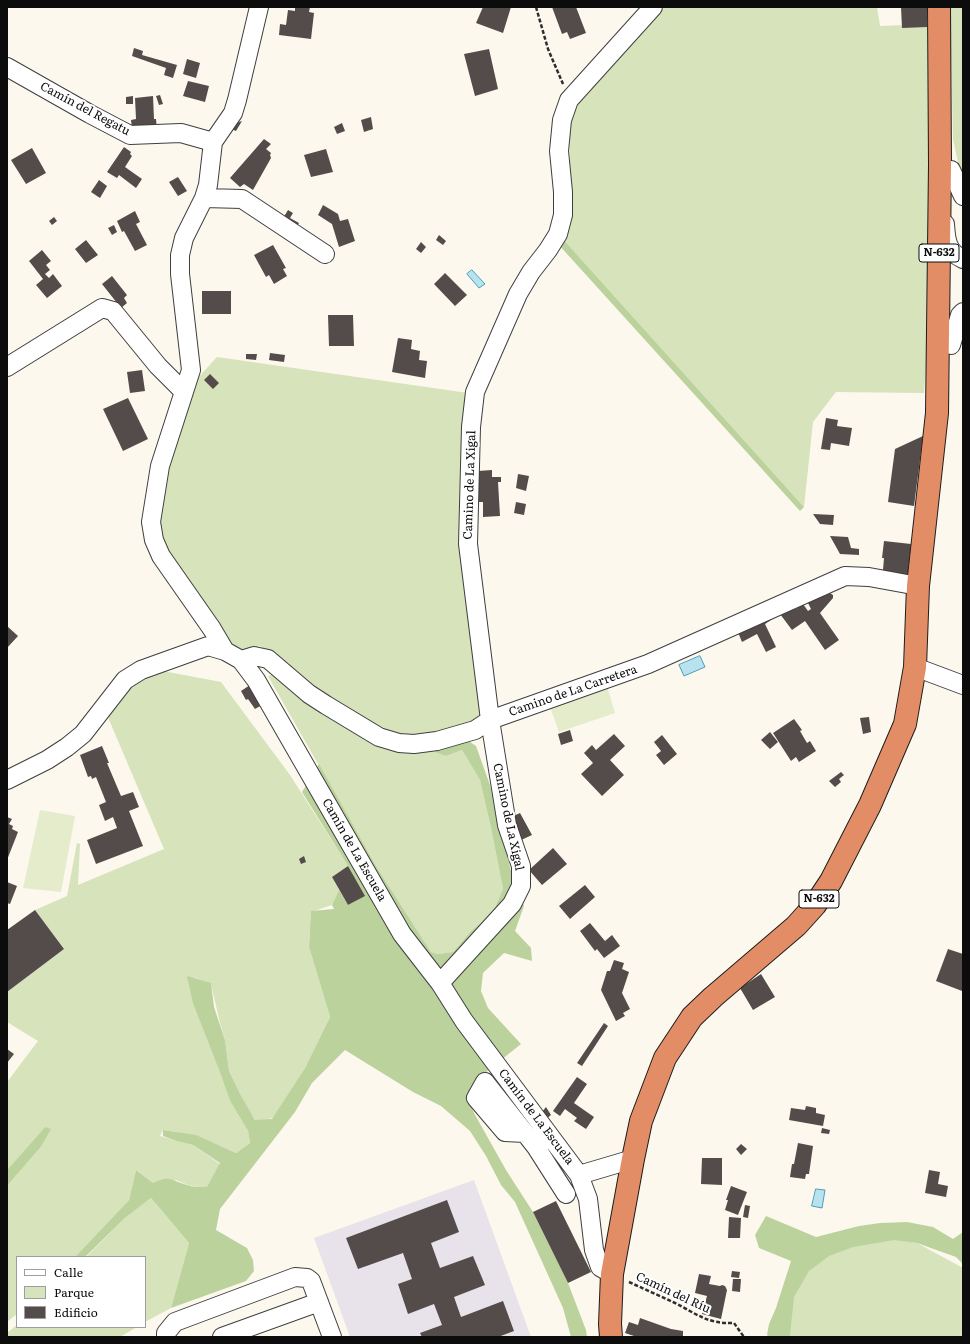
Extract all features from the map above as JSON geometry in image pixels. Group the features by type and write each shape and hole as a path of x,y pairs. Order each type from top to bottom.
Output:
{"highway":[{"name":"N-632","path":"611,1337 610,1324 612,1274 633,1159 641,1121 665,1058 692,1017 713,997 796,926 815,905 831,881 870,805 905,724 915,667 918,586 945,343 946,168 941,116 939,7"},
{"path":"945,343 960,255 946,168"}],"street":[{"path":"224,651 212,629 161,556 154,540 151,522 160,466 167,440 191,370 180,274 180,255 184,238 204,198 208,185 213,142 233,113 238,100 259,7"},
{"name":"Camino de La Xigal","path":"440,983 512,904 521,886 521,866 507,825 490,720 468,544 471,427 475,392 518,294 531,272 558,234 562,215 563,192 559,151 562,120 569,100 653,7"},
{"name":"Camín del Regatu","path":"7,67 130,135 181,133 213,142"},
{"path":"946,168 963,196"},
{"path":"204,198 242,199 325,254"},
{"path":"7,367 102,308 112,310 158,366 184,392"},
{"path":"945,343 963,312"},
{"name":"Camino de La Carretera","path":"241,660 254,656 268,658 309,694 379,737 399,743 414,744 437,741 475,730 490,720 648,664 845,576 869,577 918,586"},
{"name":"Camín de La Escuela","path":"7,780 47,760 83,734 124,680 141,670 208,646 224,651 241,660 256,680 402,934 440,983 464,1021 579,1174 588,1199 594,1250 600,1267 612,1274"},
{"path":"915,667 963,685"},
{"path":"550,1136 530,1140 566,1194"},
{"path":"579,1174 633,1159"},
{"path":"166,1337 166,1332 175,1322 295,1277 307,1278 311,1281 332,1337"},
{"path":"222,1337 319,1302"}],"path":[{"path":"536,7 548,49 569,100"},
{"name":"Camín del Ríu","path":"612,1274 677,1304 701,1318 723,1323 734,1323 744,1337"}],"shaded area":[{"path":"474,1180 531,1337 350,1337 314,1238"}],"green space":[{"path":"660,7 877,7 880,26 930,24 928,340 924,393 836,392 813,422 804,507 562,238 571,193 569,129 575,105"},
{"path":"950,7 963,7 963,180 953,139"},
{"path":"562,238 804,507 800,511 558,244"},
{"path":"217,357 468,393 483,714 472,727 398,740 339,708 295,671 260,646 241,653 232,648 163,546 158,515 172,456 196,380"},
{"path":"163,671 221,682 290,775 348,866 332,877 339,890 332,905 311,912 309,947 330,1017 305,1068 274,1117 258,1124 242,1099 229,1071 225,1040 211,984 195,978 218,1067 230,1101 248,1131 250,1143 236,1153 200,1138 163,1130 160,1136 193,1145 220,1164 207,1188 188,1185 176,1180 153,1183 136,1170 129,1200 76,1256 16,1256 16,1315 7,1322 7,1186 40,1148 45,1127 7,1170 7,1082 38,1041 7,1022 7,992 64,949 35,910 67,896 77,843 80,844 78,885 164,849 107,715 131,684"},
{"path":"272,675 367,740 402,749 434,752 446,756 462,750 480,780 503,889 493,912 471,931 453,952 438,954 431,952 376,866 268,676"},
{"path":"607,686 615,713 559,732 550,707"},
{"path":"467,740 476,746 490,785 511,871 524,906 515,931 531,948 532,961 504,953 483,973 481,991 488,1008 521,1044 485,1073 469,1099 474,1113 506,1170 533,1212 568,1283 586,1330 587,1337 571,1337 563,1308 515,1202 501,1185 486,1156 470,1131 441,1106 413,1092 345,1050 312,1083 295,1112 220,1209 216,1230 247,1248 253,1260 254,1271 246,1281 171,1308 189,1243 151,1198 125,1218 86,1256 76,1256 129,1200 136,1170 153,1183 164,1179 170,1179 189,1186 207,1187 220,1163 193,1145 163,1136 163,1130 196,1135 236,1153 250,1143 248,1131 230,1101 193,1003 187,976 211,983 214,1007 225,1040 229,1071 255,1120 272,1119 305,1068 330,1017 309,947 311,911 334,909 332,905 339,890 348,905 364,896 348,866 302,792 319,764 376,866 431,952 438,954 453,952 471,931 493,912 503,889 480,780 462,750 446,756 434,752 450,743"},
{"path":"40,810 75,816 61,892 23,888"},
{"path":"45,1127 51,1129 40,1148 7,1186 7,1170"},
{"path":"151,1198 189,1243 171,1308 146,1321 146,1256 87,1256 125,1218"},
{"path":"766,1216 816,1237 859,1226 880,1223 907,1222 933,1227 953,1239 963,1232 963,1264 956,1257 917,1243 894,1240 853,1247 829,1256 809,1271 794,1297 789,1337 769,1337 767,1335 769,1324 776,1308 791,1261 759,1248 755,1235"},
{"path":"879,1237 917,1243 963,1268 963,1332 961,1337 783,1337 788,1303 823,1245"},
{"path":"16,1326 16,1328 135,1328 120,1337 7,1337 7,1333"}],"water":[{"path":"472,270 485,284 479,288 467,274"},
{"path":"700,656 705,667 684,676 679,665"},
{"path":"816,1189 825,1190 822,1208 812,1206"}],"building":[{"path":"295,7 310,7 309,12 314,13 311,39 279,35 280,24 286,25 288,10 295,11"},
{"path":"483,7 511,7 503,33 476,23"},
{"path":"552,7 576,7 586,33 570,39 567,32 562,34"},
{"path":"901,7 927,7 927,27 902,28"},
{"path":"134,48 143,51 142,55 177,65 173,78 164,75 166,68 132,56"},
{"path":"489,49 498,89 475,96 464,54"},
{"path":"187,59 200,63 196,78 183,74"},
{"path":"188,81 209,86 205,102 183,96"},
{"path":"160,95 163,104 159,105 156,96"},
{"path":"133,96 133,104 126,104 126,97"},
{"path":"153,96 154,119 156,119 157,130 132,128 131,120 136,119 135,98"},
{"path":"371,117 373,129 364,132 361,120"},
{"path":"242,121 236,131 229,128 231,125"},
{"path":"342,123 345,131 337,134 334,127"},
{"path":"264,139 271,144 266,149 271,153 271,158 253,190 244,184 240,187 230,178"},
{"path":"124,147 131,152 130,154 132,156 125,167 142,179 136,188 119,175 117,178 107,172"},
{"path":"32,148 46,173 26,184 11,160"},
{"path":"326,149 333,172 311,177 304,155"},
{"path":"178,177 187,191 178,196 169,182"},
{"path":"99,180 107,186 100,198 91,192"},
{"path":"323,205 338,214 340,221 348,219 355,241 339,247 332,224 318,215"},
{"path":"288,210 293,213 290,218 299,223 296,228 282,220"},
{"path":"135,211 140,222 136,224 147,245 135,251 124,231 122,232 117,221"},
{"path":"54,217 57,221 52,225 49,221"},
{"path":"114,225 117,232 112,235 108,228"},
{"path":"439,235 446,241 443,245 436,240"},
{"path":"86,240 98,255 86,263 75,249"},
{"path":"421,242 426,247 421,253 416,249"},
{"path":"273,245 286,268 283,269 287,276 274,284 269,275 266,277 254,255"},
{"path":"42,250 51,261 46,265 50,270 45,274 49,278 53,274 62,286 47,298 36,285 43,279 29,261"},
{"path":"445,273 467,295 455,306 434,284"},
{"path":"112,276 127,295 124,298 127,303 121,308 102,284"},
{"path":"202,291 231,291 231,314 202,314"},
{"path":"328,315 353,315 354,346 329,346"},
{"path":"398,338 412,340 411,349 420,351 419,360 427,361 425,378 392,372"},
{"path":"270,353 285,355 284,362 269,360"},
{"path":"246,354 257,354 256,360 246,359"},
{"path":"142,370 145,391 130,393 127,372"},
{"path":"210,374 219,383 213,389 204,380"},
{"path":"128,398 148,439 123,451 103,409"},
{"path":"826,418 838,420 837,426 852,428 849,446 831,443 830,450 821,449"},
{"path":"923,436 914,506 888,502 895,449"},
{"path":"492,470 492,477 501,477 501,482 498,482 500,516 483,517 483,502 479,502 478,471"},
{"path":"518,474 529,476 526,491 516,488"},
{"path":"516,502 526,504 524,515 514,513"},
{"path":"813,514 834,515 833,525 820,524"},
{"path":"830,536 848,537 851,548 859,549 859,555 840,554"},
{"path":"884,541 911,544 907,580 867,569 883,570 884,558 882,558"},
{"path":"828,592 833,595 833,598 820,613 839,640 825,650 805,621 792,630 780,614 765,624 776,647 766,652 757,634 742,642 737,630 791,603 796,609 803,604 808,611 811,609 807,601"},
{"path":"7,626 18,636 7,648"},
{"path":"250,685 262,705 255,709 248,699 246,700 241,691"},
{"path":"869,717 871,732 863,734 860,718"},
{"path":"794,719 802,730 800,731 807,743 810,741 816,751 799,762 796,757 791,761 773,733"},
{"path":"570,730 573,741 561,745 558,734"},
{"path":"770,732 778,742 770,749 761,740"},
{"path":"614,734 625,746 610,760 624,775 602,796 581,774 593,763 584,753 592,745 596,750"},
{"path":"662,735 677,754 664,765 656,755 661,751 654,742"},
{"path":"102,746 109,763 107,763 121,796 133,792 139,807 129,811 143,846 96,864 87,840 117,828 113,817 105,821 99,805 106,802 96,777 92,779 91,776 88,777 80,755"},
{"path":"841,772 844,775 839,779 841,782 835,787 829,781"},
{"path":"520,813 532,835 519,841 507,819"},
{"path":"7,817 12,819 9,824 13,826 12,829 18,832 7,860"},
{"path":"553,848 567,864 542,885 529,870"},
{"path":"304,856 306,862 301,864 299,859"},
{"path":"348,866 365,896 348,905 332,877"},
{"path":"7,882 17,886 10,904 7,903"},
{"path":"585,885 595,897 570,919 559,906"},
{"path":"35,910 64,949 7,992 7,930"},
{"path":"590,923 605,941 612,935 620,946 604,958 597,949 595,951 580,931"},
{"path":"948,949 963,954 962,991 936,981"},
{"path":"614,960 624,963 622,969 629,972 622,993 630,1009 623,1013 625,1016 616,1021 601,990 607,971 610,971"},
{"path":"761,974 775,997 753,1010 740,988"},
{"path":"604,1023 608,1026 582,1066 577,1063"},
{"path":"7,1049 14,1054 7,1063"},
{"path":"577,1077 587,1084 574,1103 594,1117 586,1129 574,1121 577,1118 565,1109 560,1116 553,1111"},
{"path":"806,1106 816,1108 816,1113 825,1115 823,1126 789,1120 791,1108 805,1110"},
{"path":"546,1107 551,1115 546,1119 542,1112"},
{"path":"822,1128 830,1130 829,1134 821,1133"},
{"path":"798,1143 813,1146 809,1174 806,1174 805,1179 790,1177"},
{"path":"741,1144 747,1149 741,1155 736,1149"},
{"path":"702,1158 722,1158 722,1185 701,1184"},
{"path":"929,1170 940,1172 938,1184 948,1186 946,1197 925,1193"},
{"path":"731,1186 747,1192 738,1215 725,1210 728,1200 726,1200"},
{"path":"447,1200 459,1232 431,1243 440,1268 473,1256 485,1285 454,1297 461,1317 503,1301 514,1331 498,1337 422,1337 420,1333 442,1325 434,1304 408,1314 398,1284 412,1279 403,1253 358,1269 346,1238"},
{"path":"556,1201 591,1272 568,1283 533,1212"},
{"path":"745,1205 750,1206 748,1218 743,1217"},
{"path":"729,1217 741,1218 740,1238 728,1238"},
{"path":"732,1271 740,1272 739,1278 731,1277"},
{"path":"699,1274 711,1276 709,1284 725,1286 727,1290 721,1319 702,1314 707,1296 695,1293"},
{"path":"733,1279 741,1279 740,1292 732,1291"},
{"path":"640,1318 671,1329 683,1331 683,1337 637,1337 625,1333 629,1322 638,1325"}]}
